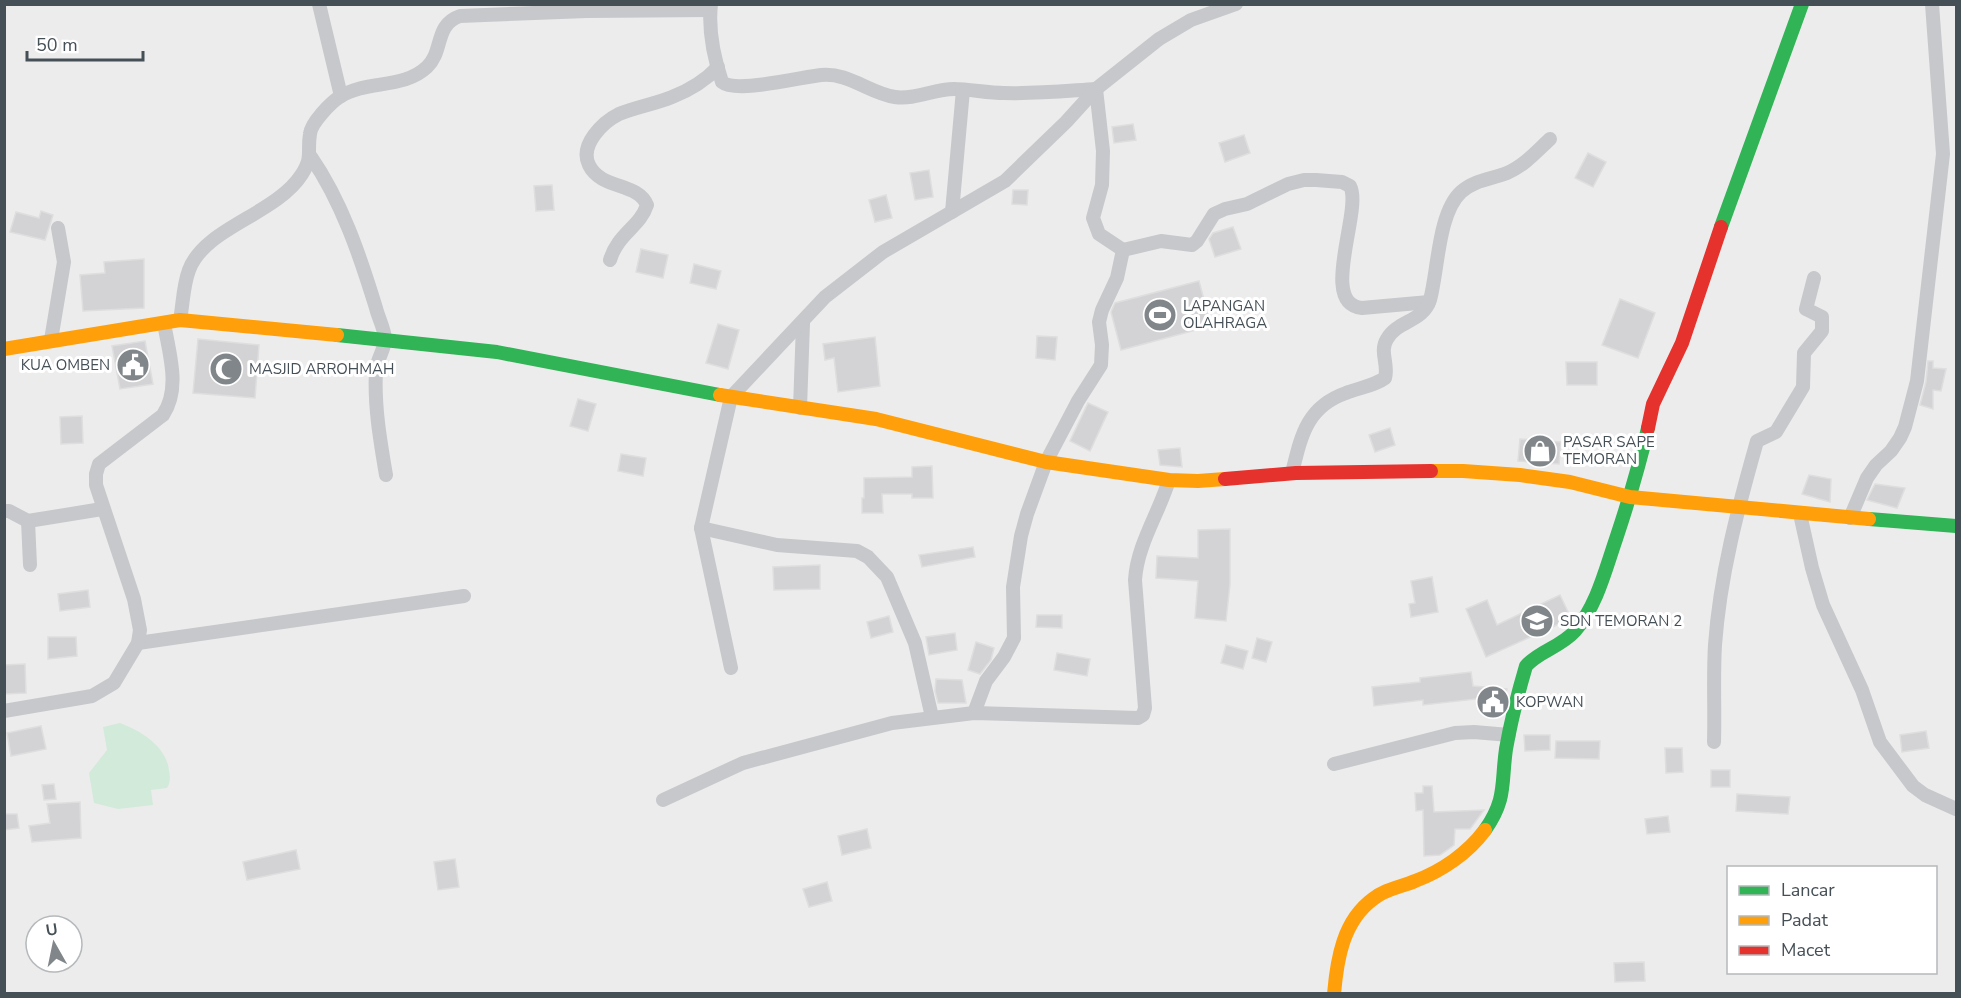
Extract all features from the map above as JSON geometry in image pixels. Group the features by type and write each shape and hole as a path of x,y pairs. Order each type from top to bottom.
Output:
{"main road":[{"path":"1334,993 1337,961 1342,944 1350,927 1370,901 1443,867 1473,844 1489,825 1502,802 1509,735 1526,666 1531,660 1568,638 1592,606 1614,552 1638,471 1653,404 1682,343 1732,194 1802,4"},
{"path":"4,348 180,320 497,352 731,397 876,419 1046,462 1169,480 1198,482 1292,473 1463,471 1570,482 1629,497 1800,514 1956,525"}],"street":[{"path":"319,4 341,96"},
{"path":"460,16 469,4"},
{"path":"731,668 701,528 731,397 825,297 883,252 1005,181 1066,122 1096,89 1141,52 1175,28 1236,4"},
{"path":"1850,518 1875,465 1891,451 1900,438 1917,381 1943,154 1932,4"},
{"path":"386,475 378,430 376,391 376,366 385,339 367,278 342,215 326,179 311,157 310,135 312,125 341,96 402,80 420,73 429,66 445,26 450,20 460,16 711,7 712,42 722,82 730,87 776,83 823,75 845,78 878,93 897,98 910,98 941,90 1005,93 1096,89"},
{"path":"610,260 620,238 642,216 647,205 642,196 636,192 610,184 596,174 587,163 586,155 591,138 618,115 686,91 705,80 718,67"},
{"path":"1096,89 1103,151 1101,195 1094,208 1093,218 1099,234 1123,250 1161,241 1191,245 1197,241 1208,221 1219,211 1247,204 1274,189 1296,181 1342,182 1350,186 1353,198 1343,279 1346,299 1356,308 1429,302"},
{"path":"952,212 963,90"},
{"path":"1292,473 1303,431 1320,407 1340,395 1384,380 1386,369 1383,353 1388,338 1394,330 1421,315 1429,302 1443,233 1452,203 1459,193 1468,186 1508,172 1522,164 1550,139"},
{"path":"180,320 186,280 196,257 225,232 285,193 302,173 311,157"},
{"path":"51,340 64,262 58,228"},
{"path":"974,713 986,681 1004,657 1014,638 1013,587 1021,536 1046,462 1078,401 1101,365 1102,345 1099,322 1117,278 1123,250"},
{"path":"1714,742 1715,647 1725,564 1756,441 1776,432 1803,387 1804,353 1822,331 1822,317 1806,309 1814,278"},
{"path":"4,711 92,696 114,683 138,643 140,630 134,599 102,509 96,485 96,474 99,464 163,415 173,396 174,385 164,323"},
{"path":"800,408 802,323"},
{"path":"663,800 743,763 892,723 974,713 1138,718 1143,715 1145,708 1135,580 1136,567 1140,551 1162,502 1169,480"},
{"path":"4,511 9,511 28,521 102,509"},
{"path":"1800,514 1823,605 1862,690 1880,742 1913,786 1925,795 1956,809"},
{"path":"28,521 30,565"},
{"path":"701,528 777,545 857,551 868,557 886,577 915,643 932,717"},
{"path":"138,643 464,596"},
{"path":"1334,764 1455,733 1509,735"}],"green space":[{"path":"120,723 151,740 167,761 169,783 167,788 151,790 153,805 118,809 94,803 89,773 107,750 103,727"}],"building":[{"path":"1133,124 1136,140 1114,143 1112,127"},
{"path":"1244,135 1250,153 1225,162 1219,143"},
{"path":"1588,153 1606,162 1593,187 1575,178"},
{"path":"929,170 933,197 915,200 910,173"},
{"path":"552,185 554,210 536,211 534,186"},
{"path":"1013,190 1028,190 1027,205 1012,204"},
{"path":"886,195 892,218 875,222 869,200"},
{"path":"41,211 53,215 45,240 10,232 16,212 39,218"},
{"path":"1233,227 1241,249 1215,257 1209,239 1213,233"},
{"path":"641,249 668,255 663,278 636,272"},
{"path":"144,259 144,308 83,311 80,275 105,273 104,262"},
{"path":"694,264 721,271 716,289 690,283"},
{"name":"LAPANGAN OLAHRAGA","path":"1199,281 1211,326 1121,350 1111,312 1115,303"},
{"path":"1620,299 1655,313 1638,358 1602,345"},
{"path":"718,324 739,330 728,369 706,363"},
{"path":"1037,336 1057,337 1055,360 1036,358"},
{"path":"875,337 880,386 838,392 834,358 825,360 823,344"},
{"name":"MASJID ARROHMAH","path":"198,339 259,345 255,398 193,393"},
{"name":"KUA OMBEN","path":"145,341 153,384 120,389 112,346"},
{"path":"1928,361 1933,361 1933,368 1946,369 1941,391 1933,390 1933,409 1920,405"},
{"path":"1566,362 1597,362 1597,385 1567,385"},
{"path":"578,399 596,404 588,431 570,426"},
{"path":"1088,403 1108,412 1090,451 1070,441"},
{"path":"82,416 83,443 61,444 60,417"},
{"path":"1390,428 1395,445 1375,452 1369,435"},
{"name":"PASAR SAPE TEMORAN","path":"1520,439 1561,442 1559,464 1518,461"},
{"path":"1180,448 1182,467 1160,465 1158,450"},
{"path":"621,454 646,458 643,476 618,471"},
{"path":"932,466 933,498 912,498 912,494 882,494 883,513 862,513 864,478 912,477 912,467"},
{"path":"1809,475 1831,479 1830,502 1802,494"},
{"path":"1875,484 1905,488 1897,508 1867,500"},
{"path":"1230,529 1230,584 1226,621 1195,618 1198,581 1156,578 1157,556 1198,558 1198,530"},
{"path":"973,547 975,557 922,567 919,555"},
{"path":"820,565 820,589 774,590 773,567"},
{"path":"1432,577 1438,612 1411,617 1409,604 1415,603 1411,581"},
{"path":"88,590 90,607 60,611 58,594"},
{"path":"1560,595 1570,616 1568,620 1486,657 1466,609 1487,600 1497,625"},
{"path":"1037,615 1062,615 1062,628 1036,627"},
{"path":"889,616 893,632 871,638 867,622"},
{"path":"955,633 957,650 929,655 926,637"},
{"path":"48,637 76,637 77,656 48,659"},
{"path":"1257,638 1272,642 1266,662 1252,658"},
{"path":"976,642 994,648 991,660 980,674 968,670"},
{"path":"1226,645 1248,651 1243,669 1221,663"},
{"path":"1057,653 1090,659 1087,676 1054,670"},
{"path":"25,664 26,693 4,694 4,665"},
{"path":"1471,672 1473,686 1507,689 1503,696 1500,716 1482,714 1484,698 1423,705 1423,700 1374,706 1372,687 1420,682 1420,678"},
{"path":"936,679 962,680 966,703 938,703 935,691"},
{"path":"41,726 46,749 11,756 7,733"},
{"path":"1926,731 1929,748 1902,752 1900,735"},
{"path":"1524,735 1550,735 1550,750 1525,751"},
{"path":"1556,741 1600,741 1599,759 1555,758"},
{"path":"1665,748 1682,748 1683,772 1666,773"},
{"path":"1711,770 1730,770 1730,787 1711,787"},
{"path":"54,784 56,799 44,800 42,785"},
{"path":"1423,786 1432,786 1434,812 1484,810 1470,829 1455,829 1454,845 1440,855 1424,856 1423,810 1416,811 1415,793 1423,793"},
{"path":"1737,794 1790,797 1788,814 1736,811"},
{"path":"80,802 81,838 32,842 29,826 50,823 47,804"},
{"path":"4,814 17,814 19,828 4,830"},
{"path":"1668,816 1670,832 1647,834 1645,819"},
{"path":"867,829 871,848 842,855 838,836"},
{"path":"296,850 300,869 247,880 243,862"},
{"path":"455,859 459,887 438,890 434,862"},
{"path":"827,882 832,901 809,907 803,889"},
{"path":"1644,962 1645,981 1615,982 1614,963"}],"traffic: fast":[{"path":"1721,227 1802,4"},
{"path":"337,335 497,352 720,395"},
{"path":"1485,830 1500,800 1508,739 1526,666 1575,631 1589,610 1600,587 1648,428"},
{"path":"1869,519 1956,526"}],"traffic: slow":[{"path":"4,349 180,320 337,335"},
{"path":"720,395 876,419 1046,462 1169,480 1225,479"},
{"path":"1431,471 1520,475 1570,482 1630,497 1869,519"},
{"path":"1334,994 1343,942 1348,929 1363,908 1383,893 1445,867 1471,846 1485,830"}],"traffic: jam":[{"path":"1648,428 1653,404 1682,343 1721,227"},
{"path":"1225,479 1296,473 1431,471"}],"place":[{"name":"LAPANGAN OLAHRAGA","path":"1160,315"},
{"name":"KUA OMBEN","path":"133,365"},
{"name":"MASJID ARROHMAH","path":"226,369"},
{"name":"PASAR SAPE TEMORAN","path":"1540,451"},
{"name":"SDN TEMORAN 2","path":"1537,621"},
{"name":"KOPWAN","path":"1493,702"}]}
